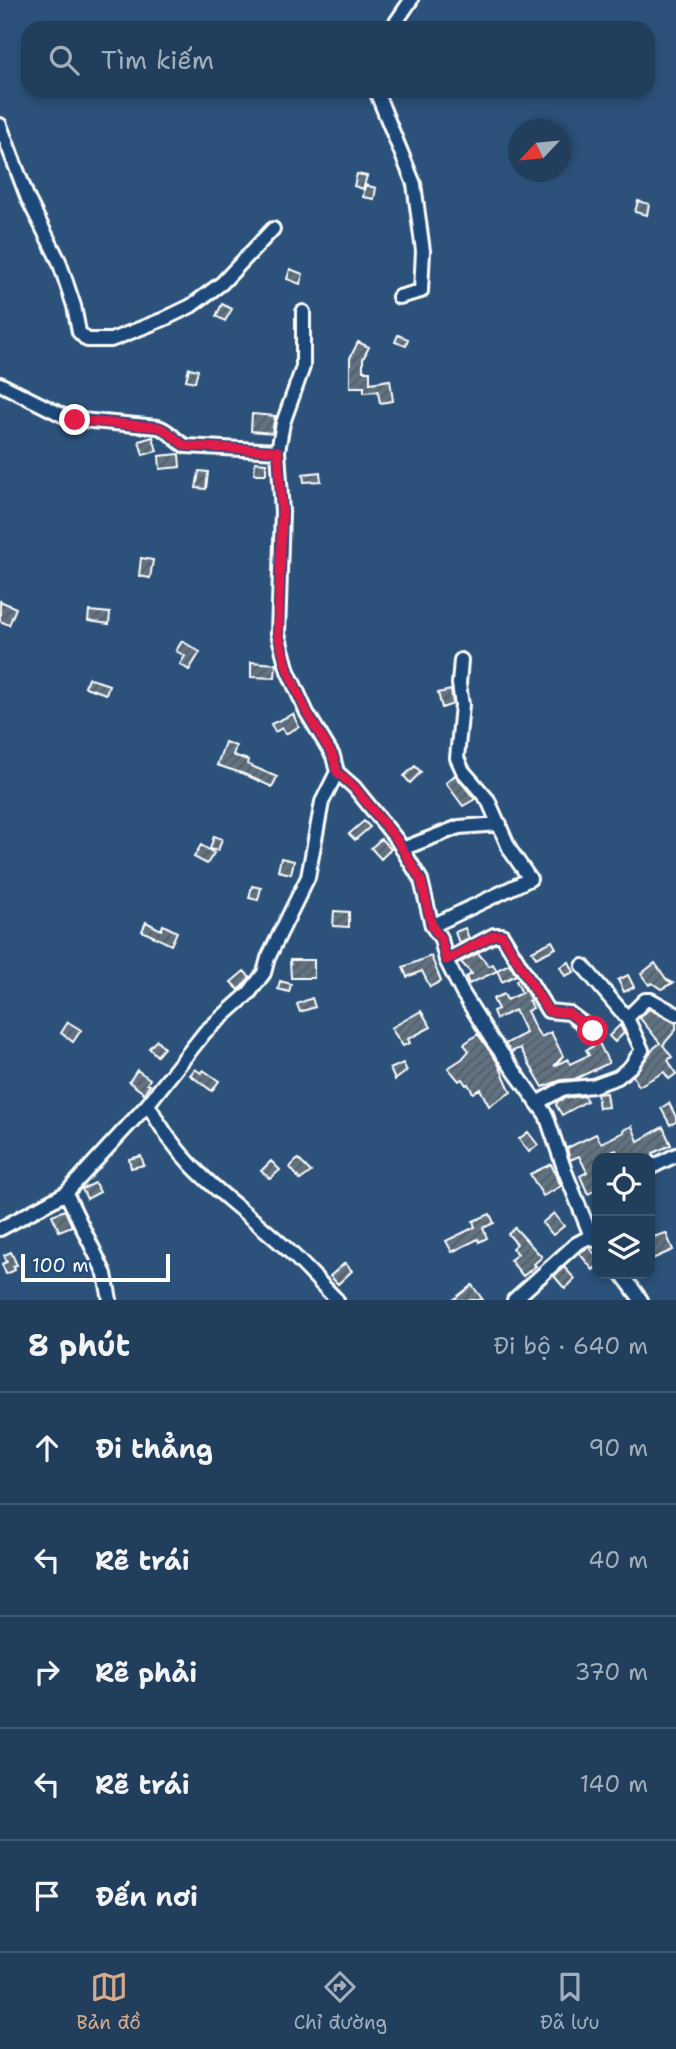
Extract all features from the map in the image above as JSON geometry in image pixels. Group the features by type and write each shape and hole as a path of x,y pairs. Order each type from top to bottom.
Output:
{"street":[{"path":"397,21 411,0"},
{"path":"379,98 414,184 423,251 421,291 399,297"},
{"path":"0,125 28,199 59,261 74,306 79,332 87,340 111,340 191,306 222,283 273,229"},
{"path":"303,312 303,367 283,423 278,451 282,512 278,634 288,671 307,713 333,756 337,772 354,787 402,849 421,880 432,926 441,939 446,960 485,1028 546,1115 565,1171 592,1234"},
{"path":"0,384 70,419 158,427 166,429 178,442 186,446 278,451"},
{"path":"432,926 530,879 510,850 488,800 463,771 457,758 461,660"},
{"path":"0,1228 66,1193 148,1104 205,1032 249,993 264,973 268,958 308,877 322,802 337,772"},
{"path":"402,849 459,827 500,824"},
{"path":"446,960 494,935 502,935 548,1011 569,1013 593,1031"},
{"path":"537,1103 562,1089 593,1086 623,1074 642,1050 627,1018 583,966"},
{"path":"627,1018 645,1000 651,1000 676,1014"},
{"path":"148,1104 161,1129 187,1163 222,1196 289,1251 337,1300"},
{"path":"655,1166 676,1155"},
{"path":"66,1193 105,1274 110,1300"},
{"path":"514,1300 576,1244 592,1240"},
{"path":"626,1279 641,1300"}],"building":[{"path":"357,174 367,176 363,189 354,186"},
{"path":"365,185 376,188 374,199 363,197"},
{"path":"638,201 649,204 647,215 635,212"},
{"path":"290,269 303,274 300,284 287,279"},
{"path":"222,304 232,309 225,321 216,316"},
{"path":"398,335 408,339 406,346 395,342"},
{"path":"358,342 369,347 363,359 363,371 370,371 370,383 390,380 393,401 380,403 378,391 364,392 364,387 350,387 350,358"},
{"path":"189,368 198,370 195,382 186,380"},
{"path":"252,414 275,416 272,433 251,431"},
{"path":"153,437 157,451 143,455 139,441"},
{"path":"179,454 180,467 160,469 159,456"},
{"path":"255,462 266,463 266,474 254,474"},
{"path":"199,471 208,472 206,489 196,488"},
{"path":"320,472 321,481 304,482 303,474"},
{"path":"141,558 153,560 150,578 139,576"},
{"path":"0,601 16,608 9,625 0,621"},
{"path":"89,611 110,613 109,624 88,621"},
{"path":"182,641 200,652 189,670 180,664 185,656 176,651"},
{"path":"251,662 276,664 275,678 251,677"},
{"path":"88,678 109,685 106,694 85,687"},
{"path":"451,690 453,704 442,708 438,693"},
{"path":"293,714 299,727 285,734 282,728 275,732 271,724"},
{"path":"225,742 236,746 233,755 248,760 247,764 277,777 272,787 217,765"},
{"path":"415,766 421,772 410,783 404,776"},
{"path":"455,775 475,799 463,806 446,783"},
{"path":"364,821 370,827 355,840 349,834"},
{"path":"214,836 222,839 218,851 210,849"},
{"path":"381,839 391,849 381,859 371,848"},
{"path":"201,845 214,853 207,864 194,857"},
{"path":"281,858 294,861 291,874 278,871"},
{"path":"252,886 261,888 258,900 249,898"},
{"path":"334,911 349,912 349,927 333,926"},
{"path":"146,922 161,930 163,925 177,932 171,945 142,931"},
{"path":"465,928 469,938 459,943 455,932"},
{"path":"552,941 556,948 536,958 532,951"},
{"path":"478,953 489,966 493,964 497,971 469,984 466,977 472,974 461,962"},
{"path":"431,956 441,981 430,987 422,971 407,977 403,967"},
{"path":"290,960 314,960 314,978 291,978"},
{"path":"569,962 574,972 565,976 560,967"},
{"path":"655,963 667,980 673,983 661,989 652,983 649,985 641,974"},
{"path":"509,964 516,975 502,982 497,970"},
{"path":"244,971 250,977 239,990 231,982"},
{"path":"628,975 634,987 624,992 618,980"},
{"path":"519,979 531,1000 529,1001 533,1008 527,1011 535,1028 541,1037 551,1032 563,1056 554,1066 568,1059 570,1064 589,1055 586,1050 599,1043 609,1063 575,1079 561,1080 543,1087 520,1048 511,1052 505,1044 526,1033 515,1010 496,1019 493,1011 498,1009 493,999 504,994 507,1000 522,993 516,981"},
{"path":"280,981 291,984 289,992 278,989"},
{"path":"312,998 315,1007 300,1012 297,1004"},
{"path":"649,1009 676,1023 676,1030 663,1045 672,1057 668,1060 676,1074 669,1079 664,1072 639,1086 633,1076 660,1043 640,1018"},
{"path":"421,1011 431,1027 408,1039 410,1043 403,1046 391,1028"},
{"path":"68,1022 81,1030 73,1042 61,1033"},
{"path":"620,1025 624,1033 615,1042 609,1036"},
{"path":"478,1034 498,1063 511,1092 489,1106 480,1089 473,1093 468,1084 462,1079 459,1081 448,1068 462,1059 469,1051 464,1044"},
{"path":"157,1040 164,1048 157,1056 149,1048"},
{"path":"403,1063 407,1071 395,1080 390,1069"},
{"path":"195,1069 201,1073 203,1070 219,1081 212,1091 190,1075"},
{"path":"137,1070 150,1079 147,1084 150,1085 144,1093 129,1082"},
{"path":"606,1093 608,1107 599,1108 597,1094"},
{"path":"584,1096 587,1101 562,1115 556,1105 565,1098"},
{"path":"669,1103 676,1117 676,1122 670,1125 661,1108"},
{"path":"632,1126 638,1141 663,1127 671,1145 653,1153 617,1153 616,1150 592,1153 592,1192 588,1194 580,1176 587,1172 579,1156 570,1160 567,1148 596,1134 601,1143 624,1132 623,1130"},
{"path":"528,1132 538,1145 529,1152 519,1139"},
{"path":"141,1156 144,1165 131,1168 129,1159"},
{"path":"298,1159 311,1172 300,1180 290,1167"},
{"path":"271,1161 280,1170 270,1179 261,1171"},
{"path":"551,1164 561,1186 543,1196 530,1174"},
{"path":"95,1183 100,1192 87,1199 82,1189"},
{"path":"65,1210 72,1226 59,1231 52,1215"},
{"path":"554,1213 564,1226 553,1235 542,1223"},
{"path":"490,1214 494,1223 483,1228 487,1238 479,1242 478,1239 452,1252 446,1241 475,1227 473,1221"},
{"path":"515,1228 542,1257 534,1264 536,1266 523,1276 510,1260 518,1254 512,1248 517,1244 508,1234"},
{"path":"666,1233 673,1250 655,1258 655,1236"},
{"path":"589,1247 592,1251 592,1269 579,1253"},
{"path":"11,1252 17,1265 13,1266 15,1270 6,1274 2,1264 7,1262 4,1255"},
{"path":"345,1263 352,1271 338,1284 330,1276"},
{"path":"564,1267 575,1279 565,1289 554,1276"},
{"path":"472,1285 483,1300 453,1300"}],"route":[{"path":"75,420 158,427 166,429 178,442 186,446 278,451 282,512 278,634 288,671 307,713 333,756 337,772 354,787 397,840 421,880 432,926 441,939 446,960 500,934 548,1011 569,1013 593,1031"}]}
